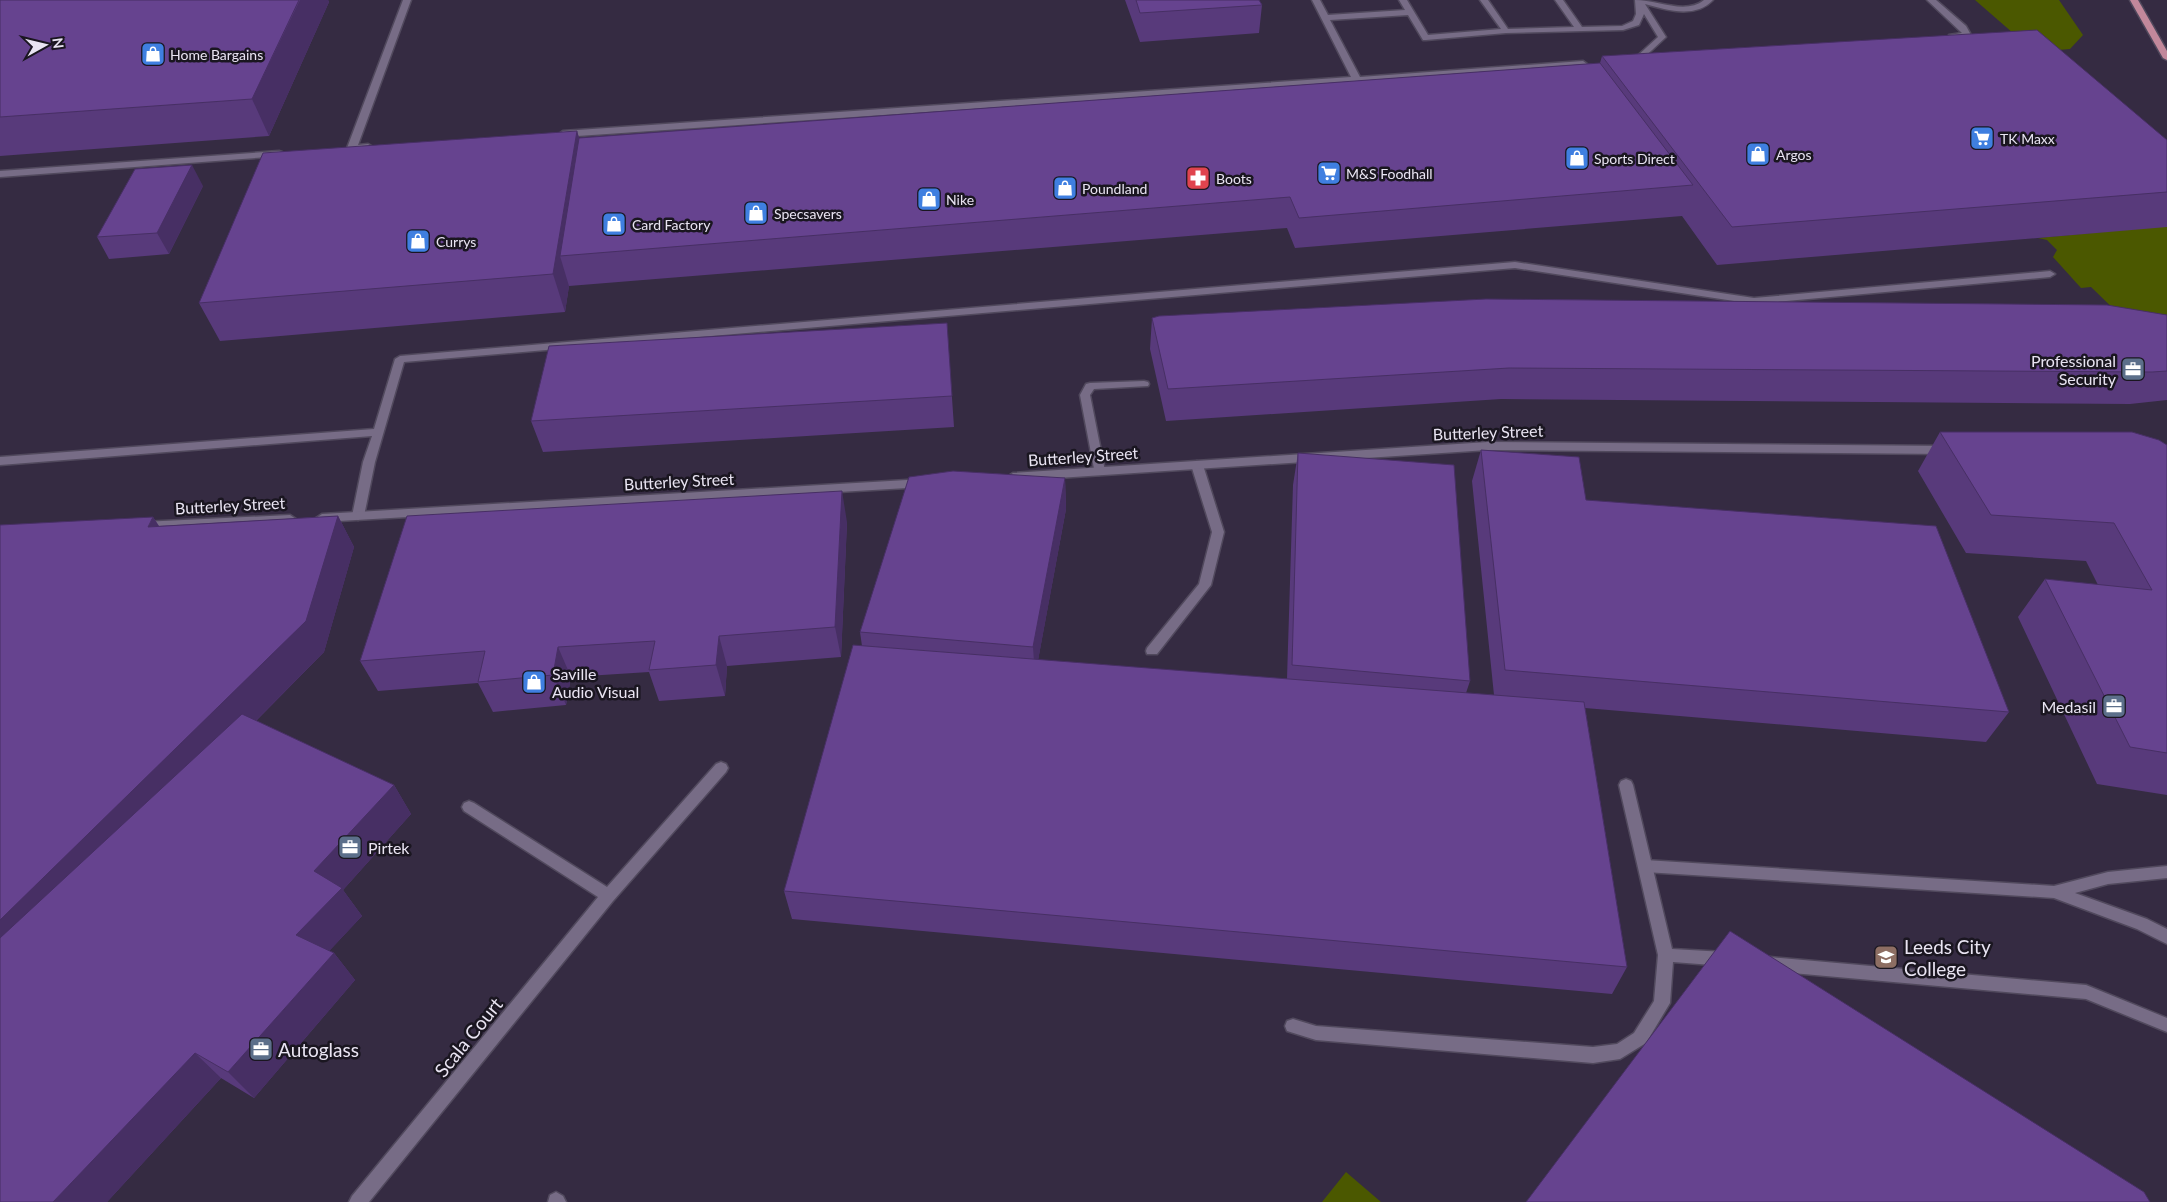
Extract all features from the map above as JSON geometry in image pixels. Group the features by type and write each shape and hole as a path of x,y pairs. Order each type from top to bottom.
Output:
{"main road":[{"path":"2134,0 2167,58"}],"street":[{"path":"378,147 348,149 407,0"},
{"path":"1316,0 1357,80"},
{"path":"1404,0 1426,38 1506,31 1623,28 1636,23 1640,14 1640,0"},
{"path":"1484,0 1506,31"},
{"path":"1560,0 1580,29"},
{"path":"1640,0 1684,10 1704,6 1709,0"},
{"path":"1637,61 1662,36 1640,0"},
{"path":"1931,0 1962,28 1967,35 1938,38"},
{"path":"1325,18 1411,12"},
{"path":"1617,62 1647,60"},
{"path":"549,135 1588,64"},
{"path":"0,174 286,153"},
{"path":"358,516 369,462 400,359 1515,265 1754,301 2050,274"},
{"path":"1099,472 1085,394 1090,386 1144,384"},
{"path":"0,461 378,432"},
{"name":"Butterley Street","path":"1000,478 1488,446 1957,450"},
{"path":"1152,651 1205,585 1218,532 1197,465"},
{"name":"Butterley Street","path":"129,526 358,516 940,482"},
{"name":"Scala Court","path":"358,1202 608,896 720,768"},
{"path":"1293,1026 1316,1033 1593,1055 1620,1052 1640,1038 1662,1003 1666,955 1626,785"},
{"path":"469,807 608,896"},
{"path":"1645,866 2054,892 2142,924 2167,937"},
{"path":"2054,892 2108,878 2167,872"},
{"path":"1666,955 2086,992 2167,1025"}],"green space":[{"path":"1975,0 2059,0 2083,35 2070,49 2012,54 2021,40"},
{"path":"2167,226 2167,347 2122,317 2091,287 2081,288 2053,257 2057,250 2047,240 2038,238"},
{"path":"1346,1172 1381,1202 1322,1202"}],"building":[{"name":"Home Bargains","path":"0,0 299,0 252,99 0,117"},
{"path":"1136,0 1259,0 1262,5 1140,13"},
{"path":"2037,30 2167,140 2167,192 1732,227 1602,56"},
{"path":"1600,63 1693,185 1299,218 1290,197 560,256 579,138"},
{"name":"Currys","path":"577,131 553,274 199,303 263,153"},
{"path":"192,165 157,233 97,237 135,169"},
{"path":"1486,299 2107,305 2167,315 2167,371 1509,368 1168,389 1152,318 1159,316"},
{"path":"947,323 952,396 531,421 549,346"},
{"path":"1940,432 2132,432 2159,440 2167,445 2167,753 2130,747 2045,579 2152,590 2114,523 1991,515"},
{"path":"1481,450 1579,457 1586,500 1936,526 2009,712 1505,670"},
{"path":"1298,453 1454,465 1470,681 1292,665"},
{"path":"953,471 1065,478 1033,647 860,632 909,477"},
{"path":"842,491 835,627 719,636 716,665 649,670 655,641 558,647 553,675 478,682 485,651 360,661 407,516"},
{"path":"338,516 306,621 0,920 0,525 153,517 148,527"},
{"path":"853,645 1584,702 1627,967 784,891"},
{"path":"242,714 394,785 314,871 342,888 296,935 334,953 228,1072 195,1053 53,1202 0,1202 0,938"},
{"path":"1730,931 2144,1192 2150,1202 1526,1202"}],"place":[{"name":"Home Bargains","path":"153,54"},
{"name":"TK Maxx","path":"1982,138"},
{"name":"Argos","path":"1758,154"},
{"name":"Sports Direct","path":"1577,158"},
{"name":"M&S Foodhall","path":"1329,173"},
{"name":"Boots","path":"1198,178"},
{"name":"Poundland","path":"1065,188"},
{"name":"Nike","path":"929,199"},
{"name":"Specsavers","path":"756,213"},
{"name":"Card Factory","path":"614,224"},
{"name":"Currys","path":"418,241"},
{"name":"Professional Security","path":"2133,369"},
{"name":"Saville Audio Visual","path":"534,682"},
{"name":"Medasil","path":"2114,706"},
{"name":"Pirtek","path":"350,847"},
{"name":"Leeds City College","path":"1886,957"},
{"name":"Autoglass","path":"261,1049"}]}
